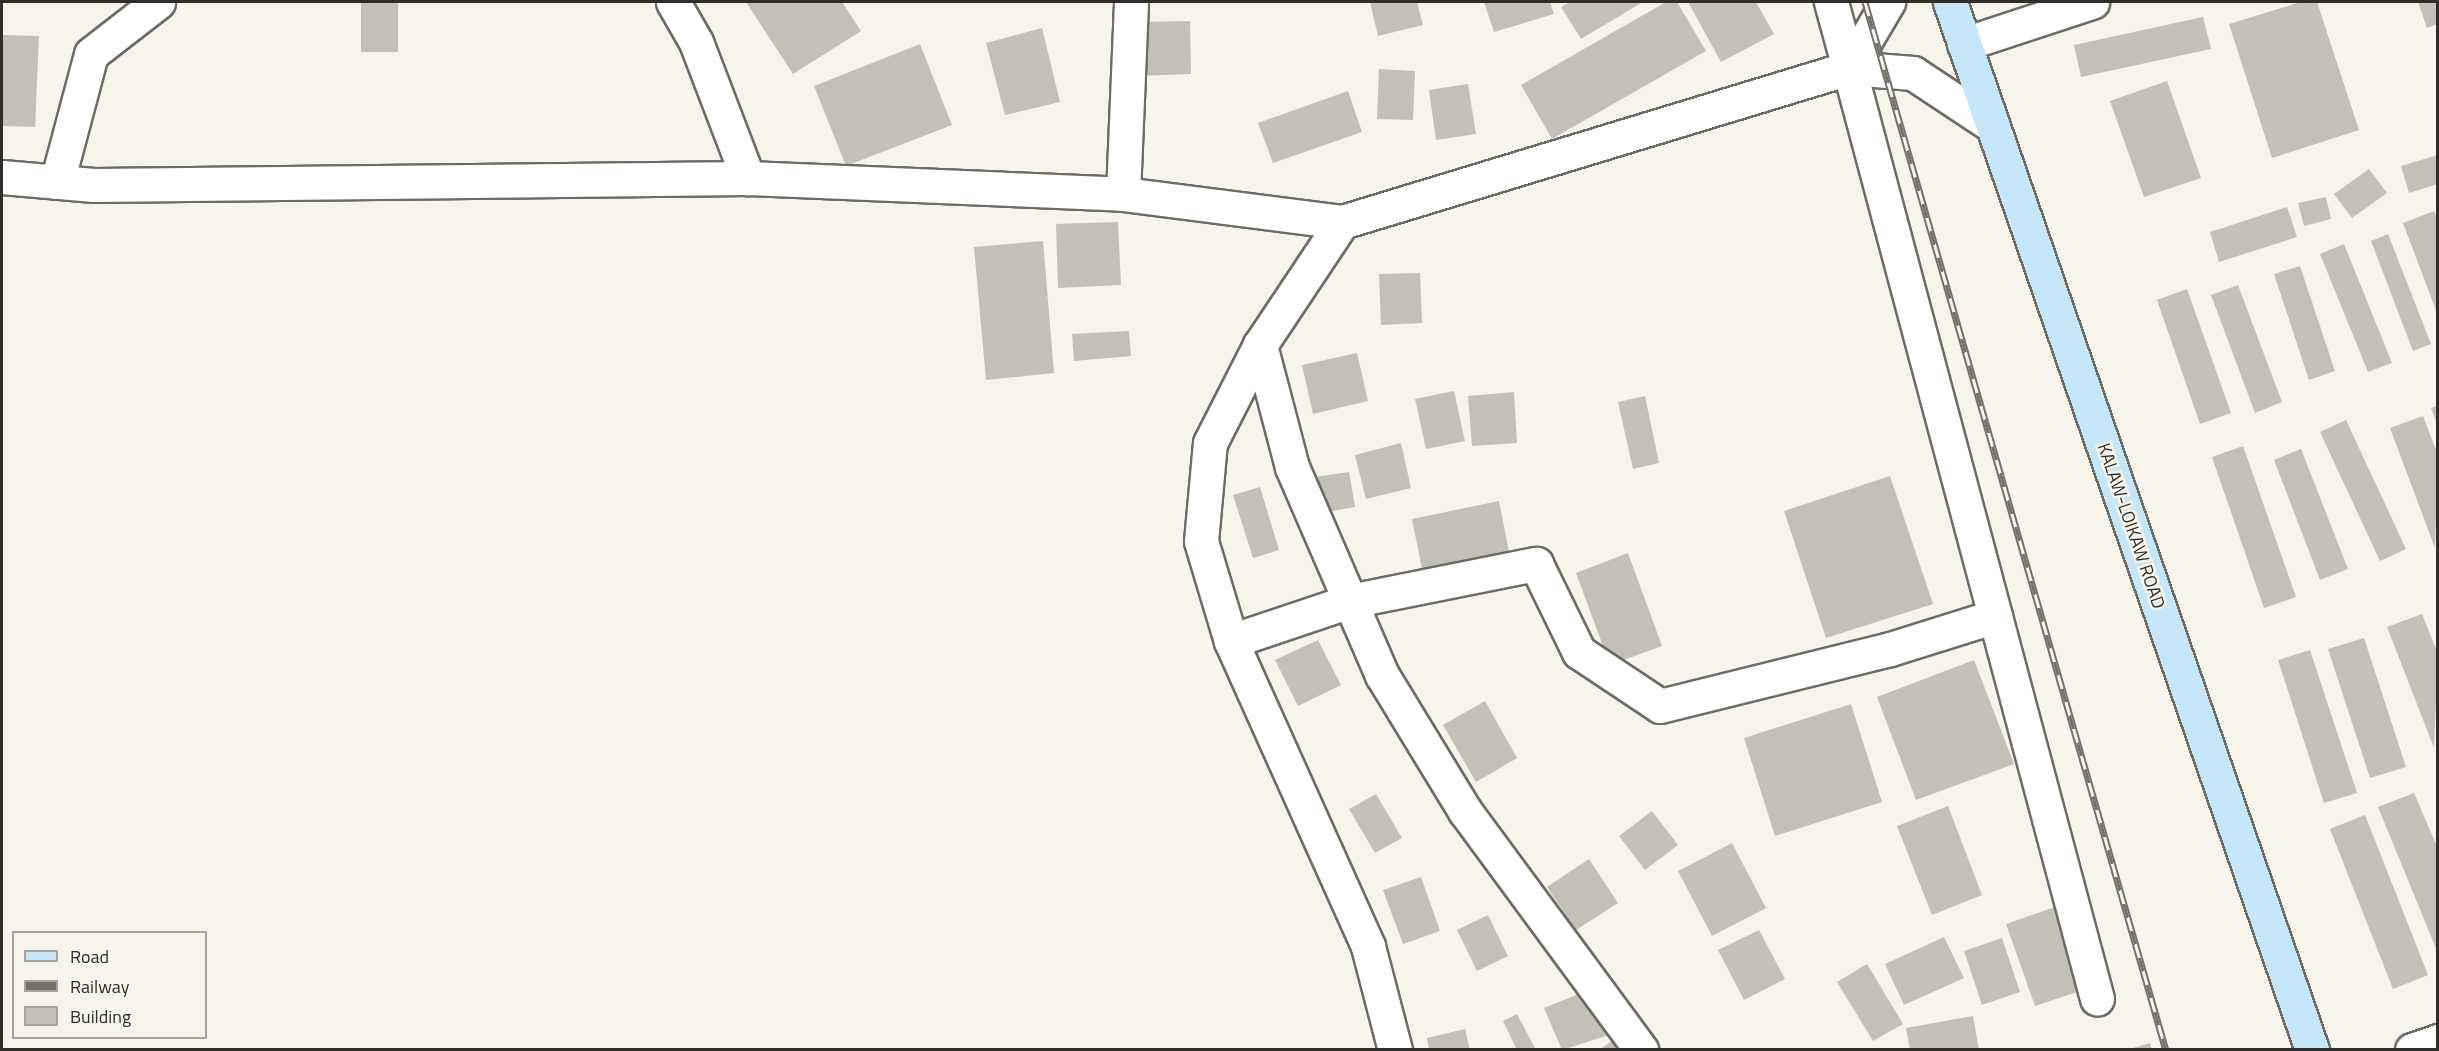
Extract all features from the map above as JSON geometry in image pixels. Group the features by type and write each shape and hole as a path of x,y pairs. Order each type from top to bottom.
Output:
{"main road":[{"name":"KALAW-LOIKAW ROAD","path":"1950,2 2312,1050"}],"street":[{"path":"57,182 91,54 158,2"},
{"path":"673,2 696,42 748,178"},
{"path":"1123,194 1131,2"},
{"path":"1831,2 2097,999"},
{"path":"1849,68 1888,2"},
{"path":"1964,44 2092,2"},
{"path":"2,177 57,182 748,178 1123,194 1342,222 1849,68 1913,72 1993,126"},
{"path":"1342,222 1260,345 1210,443 1201,541 1231,641 1368,946 1395,1050"},
{"path":"1260,345 1292,467 1382,675 1465,811 1641,1050"},
{"path":"1231,641 1350,601 1536,564 1579,652 1660,706 1890,649 1995,616"},
{"path":"2412,1050 2438,1041"}],"building":[{"path":"361,2 398,2 398,52 361,52"},
{"path":"746,2 842,2 861,31 793,74"},
{"path":"1370,2 1417,2 1423,25 1378,36"},
{"path":"1484,2 1550,2 1554,14 1494,32"},
{"path":"1570,2 1643,2 1581,39 1561,7"},
{"path":"1666,2 1677,2 1706,51 1552,139 1521,85"},
{"path":"1688,2 1756,2 1774,34 1721,62"},
{"path":"2301,2 2317,2 2359,130 2272,158 2229,24"},
{"path":"2418,2 2438,2 2438,24 2427,28"},
{"path":"2203,17 2211,49 2081,77 2074,45"},
{"path":"1190,21 1191,74 1138,76 1136,22"},
{"path":"1042,28 1060,102 1005,115 986,43"},
{"path":"2,35 39,36 35,127 2,126"},
{"path":"920,44 952,125 846,166 814,86"},
{"path":"1379,69 1415,71 1413,120 1377,119"},
{"path":"2167,81 2201,178 2144,197 2110,101"},
{"path":"1468,84 1476,134 1436,140 1429,90"},
{"path":"1348,91 1362,132 1273,163 1258,123"},
{"path":"2438,155 2438,184 2409,193 2401,166"},
{"path":"2369,169 2387,193 2352,218 2334,194"},
{"path":"2326,197 2331,219 2304,226 2298,203"},
{"path":"2287,207 2297,237 2219,262 2210,232"},
{"path":"2434,211 2438,220 2437,313 2403,223"},
{"path":"1118,222 1121,285 1058,288 1056,224"},
{"path":"2388,234 2431,344 2413,351 2371,241"},
{"path":"1043,241 1054,373 986,380 974,247"},
{"path":"2344,244 2392,363 2368,372 2320,254"},
{"path":"2300,266 2335,371 2309,380 2274,274"},
{"path":"1420,273 1422,323 1381,325 1379,274"},
{"path":"2238,285 2282,402 2255,413 2211,295"},
{"path":"2187,289 2231,413 2200,424 2157,300"},
{"path":"1129,331 1131,356 1074,361 1072,334"},
{"path":"1357,353 1368,401 1313,414 1302,365"},
{"path":"1454,391 1465,441 1426,449 1415,399"},
{"path":"1514,392 1517,443 1472,446 1468,396"},
{"path":"1645,396 1659,463 1633,469 1618,402"},
{"path":"2438,405 2438,424 2437,424 2431,408"},
{"path":"2423,416 2438,455 2435,548 2390,428"},
{"path":"2346,420 2406,549 2380,561 2320,432"},
{"path":"1401,443 1411,488 1366,499 1355,455"},
{"path":"2243,446 2296,597 2264,608 2212,457"},
{"path":"2301,449 2348,569 2320,580 2274,460"},
{"path":"1349,472 1355,507 1321,513 1315,477"},
{"path":"1890,476 1933,604 1826,638 1784,511"},
{"path":"1260,487 1279,550 1253,558 1233,495"},
{"path":"1499,501 1509,552 1422,569 1412,519"},
{"path":"1628,553 1662,646 1610,665 1576,573"},
{"path":"2422,614 2438,654 2434,748 2387,627"},
{"path":"2364,638 2406,767 2370,778 2328,649"},
{"path":"1318,640 1341,685 1298,706 1275,660"},
{"path":"2310,650 2357,793 2324,803 2278,660"},
{"path":"1974,660 2014,764 1916,800 1877,697"},
{"path":"1485,701 1517,758 1476,782 1443,725"},
{"path":"1851,704 1882,802 1775,836 1744,738"},
{"path":"2414,793 2438,849 2437,951 2378,807"},
{"path":"1376,794 1402,838 1375,853 1349,809"},
{"path":"1948,806 1982,895 1932,915 1897,826"},
{"path":"1652,811 1678,845 1645,870 1619,836"},
{"path":"2365,815 2428,975 2393,989 2330,829"},
{"path":"1732,843 1766,908 1712,936 1678,871"},
{"path":"1589,859 1618,903 1576,930 1547,887"},
{"path":"1421,877 1440,931 1403,944 1383,890"},
{"path":"2055,907 2083,990 2035,1006 2006,924"},
{"path":"1488,915 1508,956 1477,971 1457,930"},
{"path":"1759,930 1785,979 1744,1000 1718,950"},
{"path":"1944,937 1964,978 1904,1005 1885,964"},
{"path":"2002,938 2020,992 1982,1005 1964,951"},
{"path":"1867,964 1903,1024 1873,1041 1837,982"},
{"path":"1589,990 1609,1035 1562,1050 1544,1008"},
{"path":"1517,1014 1536,1050 1517,1050 1503,1021"},
{"path":"1973,1016 1979,1050 1910,1050 1906,1028"},
{"path":"1465,1029 1470,1050 1429,1050 1427,1038"},
{"path":"1613,1040 1620,1050 1599,1050"},
{"path":"2150,1043 2152,1050 2130,1050 2130,1049"}],"railway":[{"path":"1865,2 2166,1050"}]}
